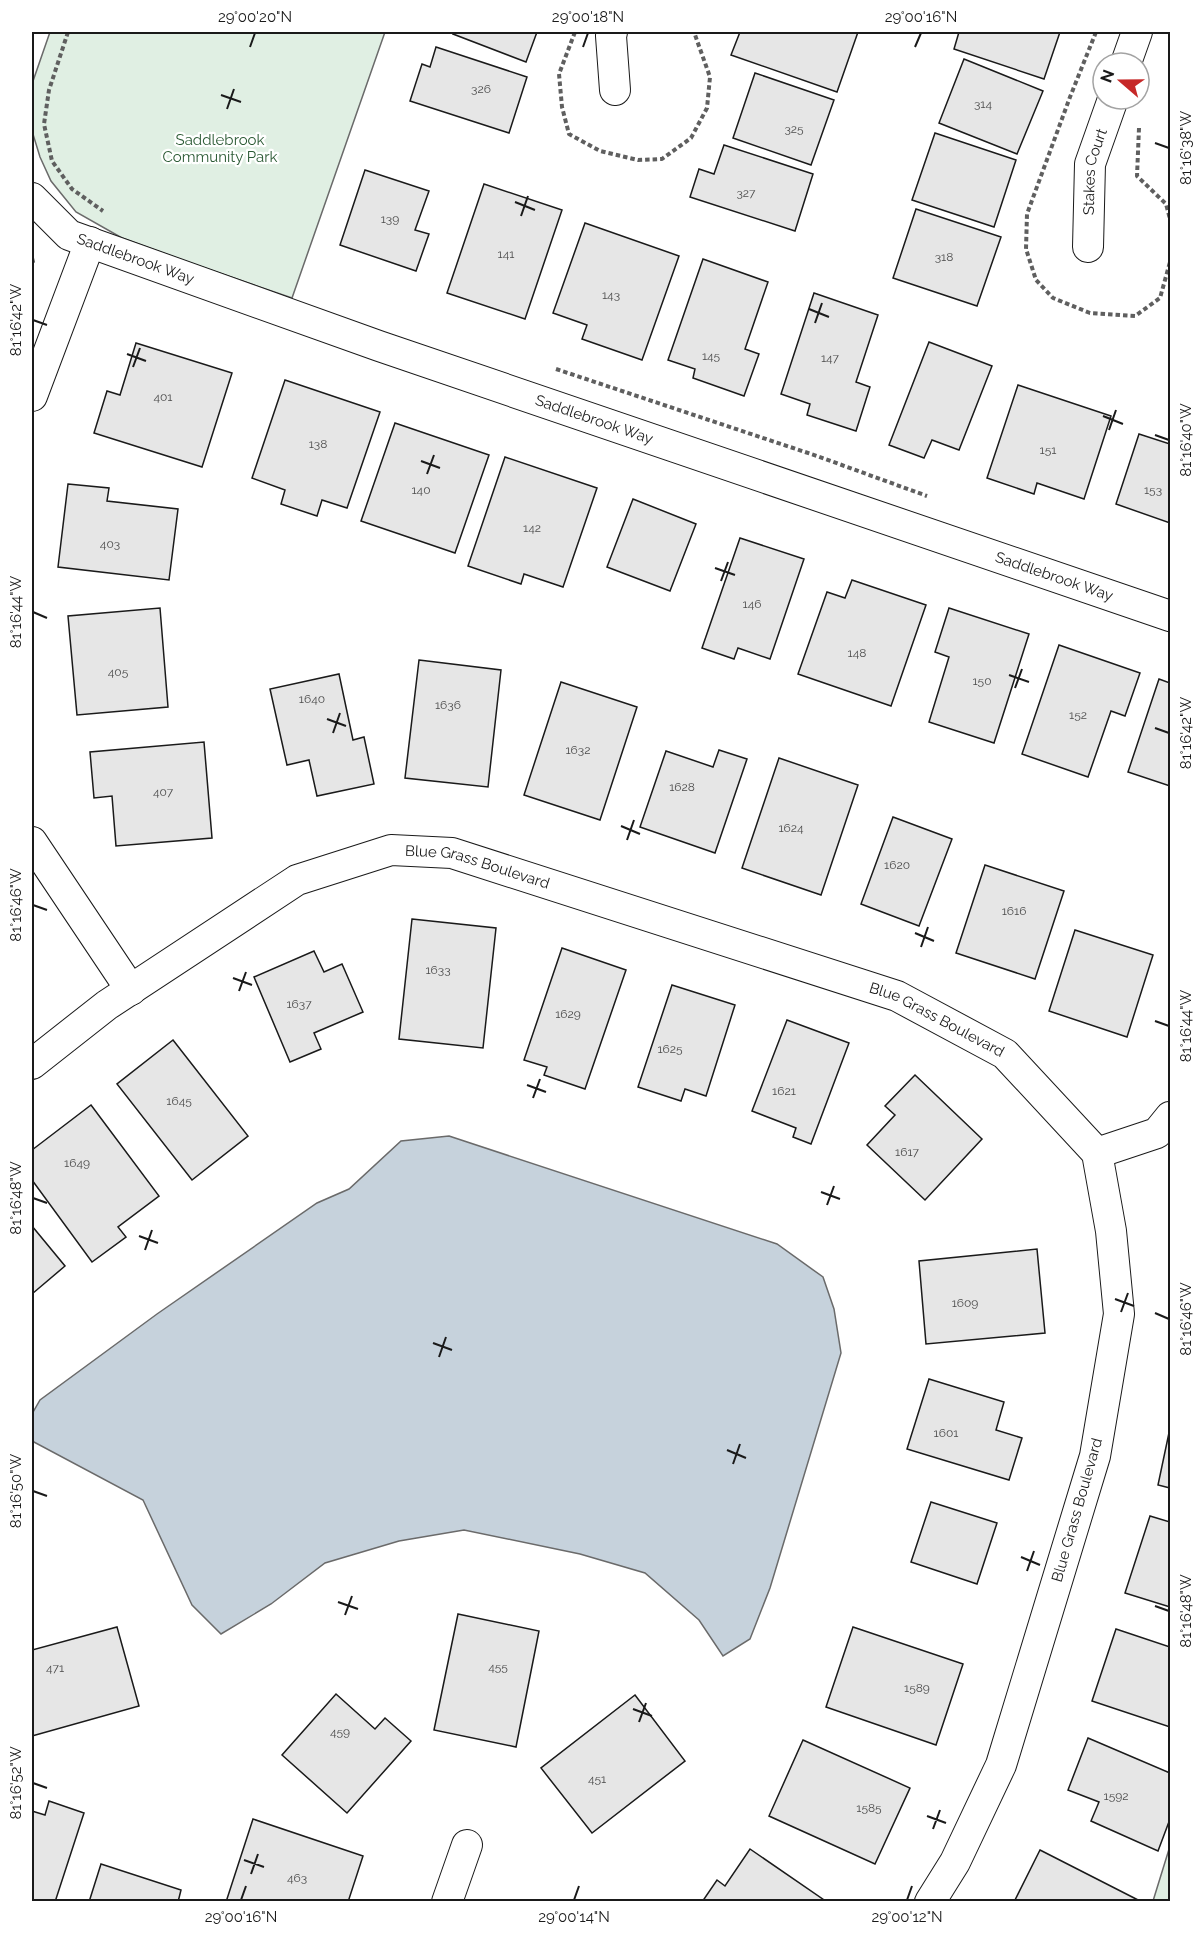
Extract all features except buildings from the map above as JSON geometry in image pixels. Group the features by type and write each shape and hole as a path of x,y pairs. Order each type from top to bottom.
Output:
{"street":[{"path":"612,32 615,90"},
{"path":"1130,51 1137,32"},
{"name":"Stakes Court","path":"1088,247 1090,164 1109,111"},
{"name":"Saddlebrook Way","path":"32,198 69,235 390,350 1170,616"},
{"path":"32,396 90,242"},
{"path":"32,842 131,990"},
{"name":"Blue Grass Boulevard","path":"32,1064 107,1005 297,880 391,850 452,853 897,996 1005,1054 1097,1153 1111,1231 1119,1314 1095,1456 1001,1765 955,1862 930,1902"},
{"path":"1097,1153 1157,1133 1170,1117"},
{"path":"447,1902 467,1845"}],"path":[{"path":"68,32 49,90 44,124 52,160 65,180 72,189 104,212"},
{"path":"1139,127 1137,176 1166,204 1170,219"},
{"path":"32,258 32,266"},
{"path":"547,366 817,456 937,499"}],"green space":[{"name":"Saddlebrook Community Park","path":"50,32 385,32 292,298 122,238 76,212 51,181 32,131 32,84"},
{"path":"1170,1846 1170,1901 1153,1901"}],"shaded area":[{"path":"449,1136 777,1244 823,1277 834,1309 841,1353 770,1588 750,1639 723,1656 699,1620 645,1573 580,1554 464,1530 399,1541 325,1563 271,1604 221,1634 192,1605 143,1500 32,1441 32,1414 40,1400 157,1314 317,1203 349,1189 401,1141"}]}
